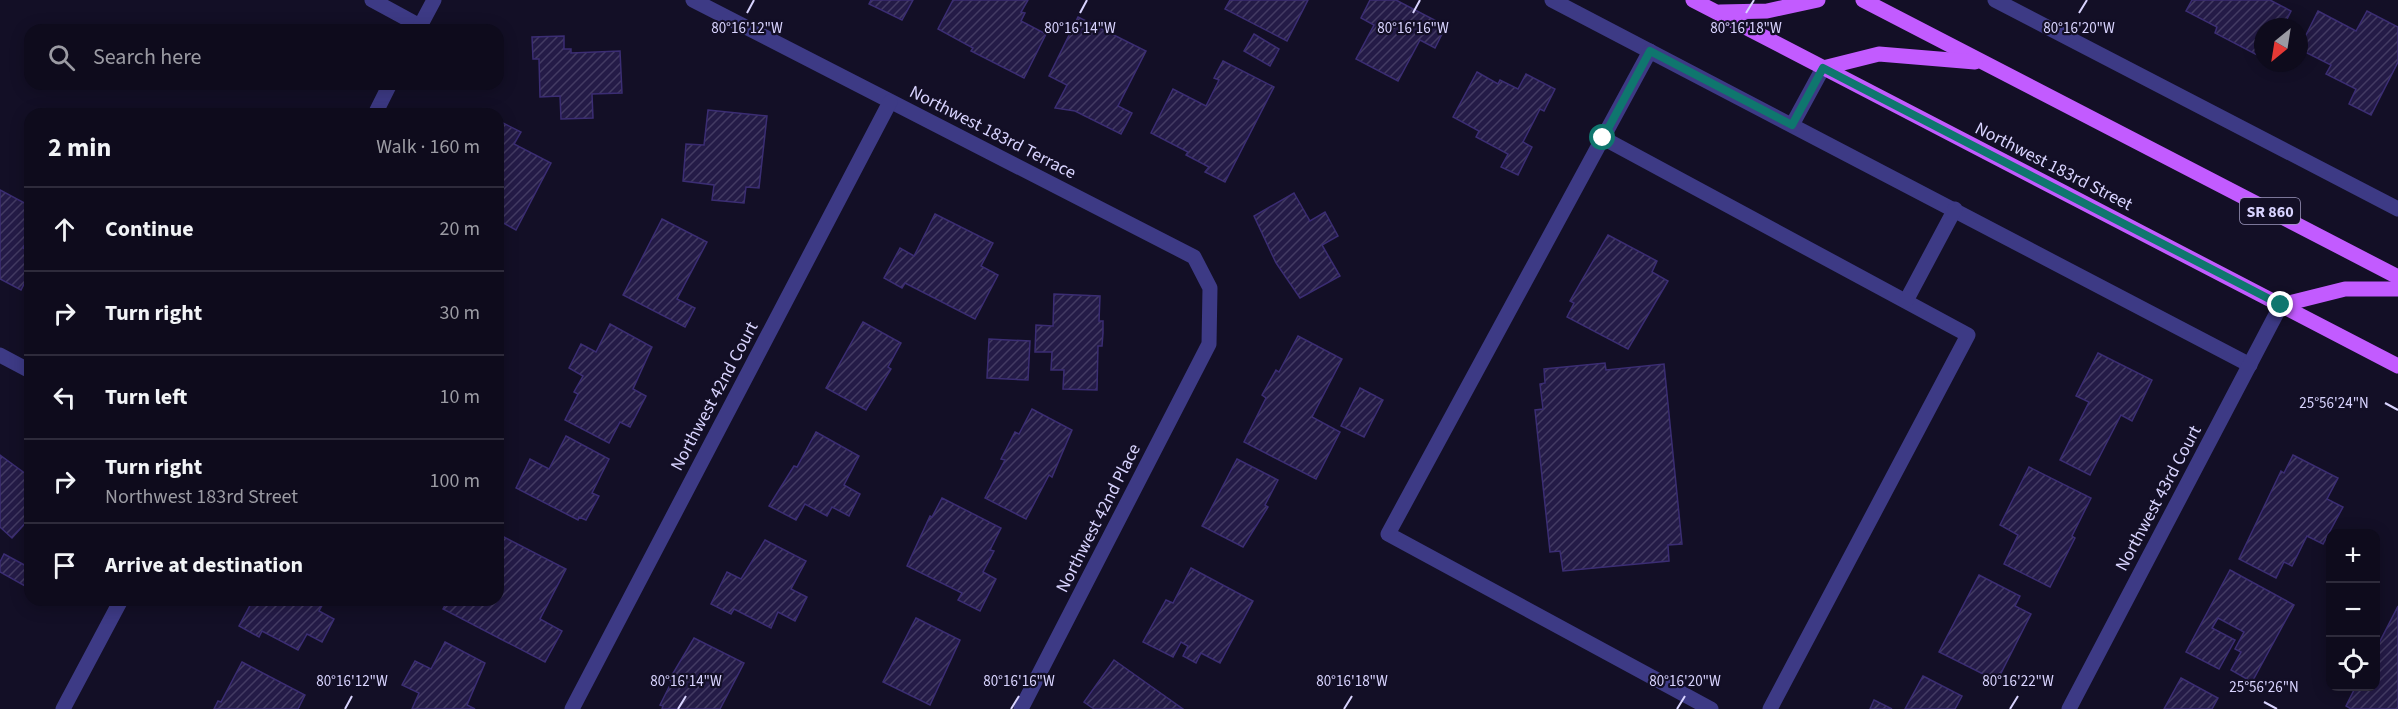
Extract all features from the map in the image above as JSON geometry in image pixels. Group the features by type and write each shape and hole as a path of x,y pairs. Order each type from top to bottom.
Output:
{"main road":[{"name":"Northwest 183rd Street","path":"1693,0 2398,366"},
{"path":"1717,13 1767,11 1818,0"},
{"name":"SR 860","path":"1863,0 2398,277"},
{"path":"1823,68 1879,54 1984,63"},
{"path":"2281,305 2345,289 2398,289"}],"street":[{"path":"372,0 412,24"},
{"path":"421,24 434,0"},
{"name":"Northwest 183rd Terrace","path":"693,0 1194,258 1210,288 1209,344"},
{"path":"1552,0 2250,365"},
{"path":"1995,0 2398,209"},
{"path":"1650,51 1388,534 1711,709"},
{"path":"1792,125 1823,68"},
{"path":"378,108 387,90"},
{"name":"Northwest 42nd Court","path":"572,709 890,102"},
{"path":"1603,138 1968,335 1770,709"},
{"path":"1906,301 1955,209"},
{"name":"Northwest 43rd Court","path":"2069,709 2281,305"},
{"name":"Northwest 42nd Place","path":"1021,709 1209,344"},
{"path":"0,355 24,368"},
{"path":"63,709 118,606"}],"building":[{"path":"871,0 913,0 902,20 869,4"},
{"path":"953,0 1028,0 1021,12 1025,13 1021,21 1046,34 1024,78 971,51 973,48 938,29"},
{"path":"1230,0 1308,0 1287,41 1225,9"},
{"path":"1370,0 1396,0 1446,26 1435,48 1420,40 1398,81 1356,59 1374,25 1361,18"},
{"path":"2192,0 2270,0 2291,11 2288,18 2254,18 2254,53 2215,33 2217,27 2186,11"},
{"path":"2318,11 2356,31 2367,11 2398,27 2398,62 2371,115 2349,104 2356,89 2326,74 2331,65 2308,54 2308,31"},
{"path":"1078,17 1146,51 1118,106 1132,113 1121,134 1075,111 1055,108 1067,85 1049,76"},
{"path":"1254,34 1279,49 1270,66 1244,51"},
{"path":"564,36 564,49 571,49 571,53 620,51 622,93 592,94 593,118 561,119 560,96 540,97 539,59 533,59 532,37"},
{"path":"1223,61 1274,87 1225,182 1205,172 1209,167 1186,155 1188,152 1151,133 1173,89 1206,106 1219,80 1214,78"},
{"path":"1477,72 1498,84 1500,80 1518,89 1526,74 1555,89 1544,111 1540,109 1523,142 1532,147 1518,175 1501,167 1508,154 1476,137 1479,131 1453,117"},
{"path":"708,110 767,116 759,188 746,187 744,203 712,200 714,185 683,181 686,144 704,145"},
{"path":"504,124 521,132 514,144 551,163 516,230 504,223"},
{"path":"0,190 24,203 24,284 21,290 0,279"},
{"path":"1294,193 1310,221 1325,212 1338,236 1322,245 1340,276 1300,298 1276,263 1254,216"},
{"path":"935,214 993,243 981,266 998,275 975,319 905,283 902,288 884,278 900,248 914,256"},
{"path":"662,219 707,242 677,299 695,308 685,327 623,295"},
{"path":"1608,235 1657,261 1652,272 1668,281 1628,349 1567,317 1574,303 1570,301"},
{"path":"1054,294 1100,296 1099,321 1103,321 1103,333 1102,346 1098,346 1097,390 1063,389 1064,370 1051,370 1052,352 1035,352 1036,325 1053,326"},
{"path":"863,322 901,343 888,367 891,369 866,410 826,388"},
{"path":"610,324 652,347 633,389 646,396 630,427 620,422 609,443 565,420 578,394 574,392 583,376 569,368 581,344 596,352"},
{"path":"1298,336 1342,359 1312,417 1340,432 1316,479 1244,442 1266,398 1262,395 1276,370 1279,372"},
{"path":"989,339 1030,341 1028,380 987,378"},
{"path":"2098,353 2152,380 2132,421 2121,415 2090,475 2060,460 2089,402 2076,396"},
{"path":"1605,363 1606,370 1664,364 1682,544 1668,545 1669,561 1563,571 1560,551 1550,552 1535,410 1543,409 1540,384 1545,383 1544,369"},
{"path":"1360,388 1383,400 1364,437 1341,426"},
{"path":"1032,409 1072,430 1052,477 1049,475 1026,519 985,498 1005,460 1001,459 1015,432 1019,434"},
{"path":"816,432 859,456 844,485 860,494 849,516 832,507 827,516 805,504 796,520 769,506 794,466 797,467"},
{"path":"566,436 609,459 592,493 599,496 586,520 579,517 578,520 516,488 530,459 549,469"},
{"path":"0,455 24,473 24,525 12,538 0,527"},
{"path":"2293,455 2338,478 2327,499 2343,507 2331,529 2326,529 2326,538 2323,544 2307,536 2292,566 2284,562 2276,578 2239,559 2281,471 2284,473"},
{"path":"1237,459 1278,480 1265,505 1268,507 1243,547 1202,526"},
{"path":"2029,467 2091,498 2072,536 2075,538 2050,587 2004,564 2018,535 2000,525"},
{"path":"942,498 1001,528 990,550 994,551 983,572 996,579 980,611 958,600 962,593 907,566 930,516 932,517"},
{"path":"504,537 566,569 540,619 562,631 545,662 443,609 445,606 504,606"},
{"path":"765,540 806,561 791,589 807,597 795,621 778,612 771,628 734,609 731,614 711,604 727,572 741,579"},
{"path":"4,554 24,565 24,585 0,572 0,562"},
{"path":"1191,568 1253,601 1220,663 1201,653 1196,663 1183,656 1188,646 1181,642 1173,657 1143,642 1166,600 1173,603"},
{"path":"2230,570 2294,605 2252,682 2231,670 2241,652 2235,649 2244,632 2218,618 2212,628 2235,640 2219,669 2186,652"},
{"path":"1979,575 2020,596 2015,606 2031,614 1997,681 1939,652"},
{"path":"250,606 322,606 319,611 334,619 322,642 307,634 298,650 262,631 259,637 239,626"},
{"path":"2398,606 2398,709 2351,709 2346,706 2354,691 2380,691 2380,641"},
{"path":"916,618 960,640 930,705 883,682"},
{"path":"694,638 744,663 720,709 662,709 663,706 660,705 672,681 669,680"},
{"path":"445,642 485,663 467,705 475,709 412,709 419,693 402,685 415,661 431,669"},
{"path":"1114,660 1183,709 1094,709 1084,702"},
{"path":"242,662 305,695 298,709 214,709 218,701 221,702"},
{"path":"1923,676 1962,696 1955,709 1905,709"},
{"path":"2181,678 2218,698 2212,709 2164,709"},
{"path":"1874,700 1892,709 1870,709"}],"route":[{"path":"1603,138 1650,51 1792,125 1823,68 2281,305"}]}
